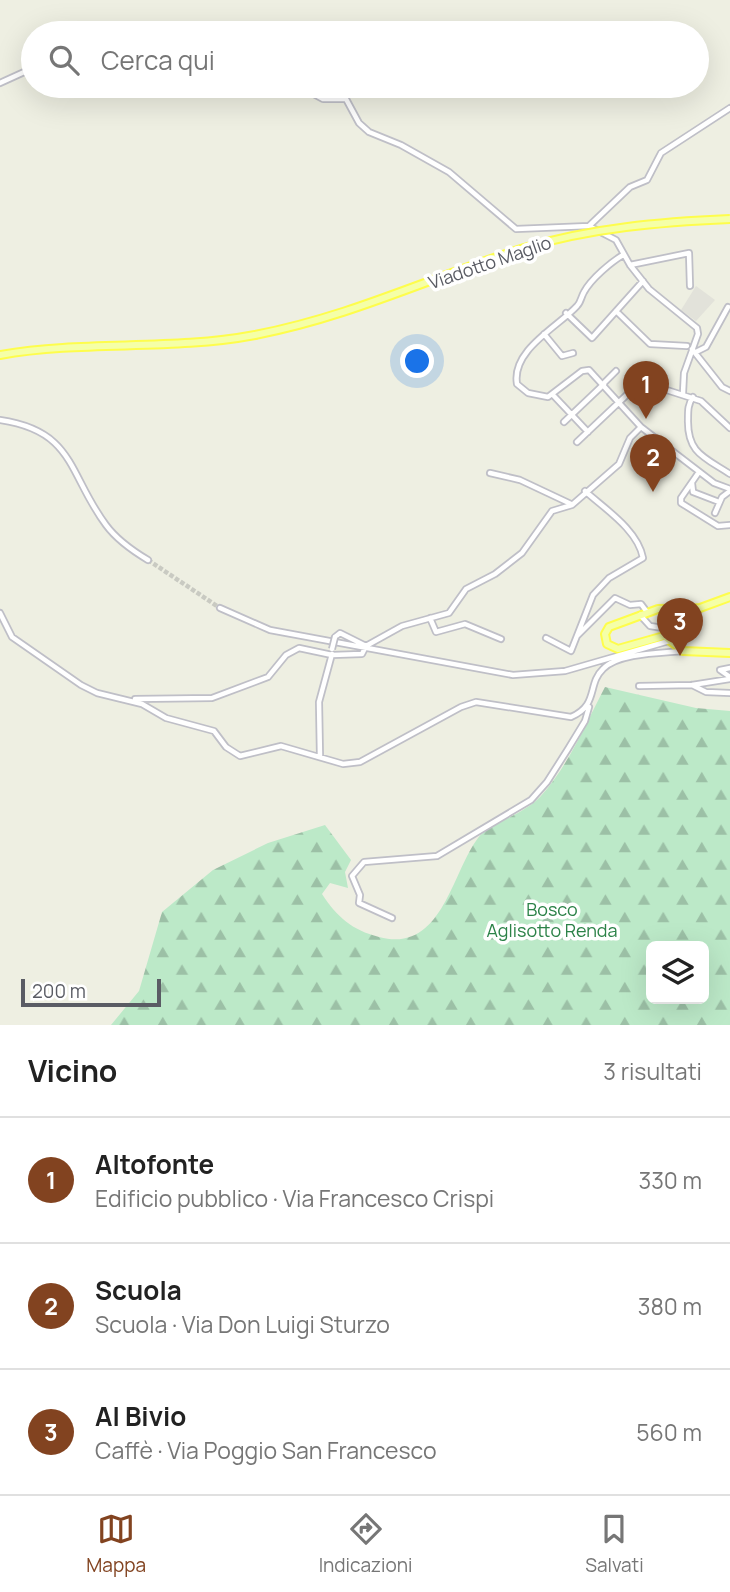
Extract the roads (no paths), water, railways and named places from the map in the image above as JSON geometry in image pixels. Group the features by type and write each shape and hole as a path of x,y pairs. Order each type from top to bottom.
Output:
{"main road":[{"name":"Viadotto Maglio","path":"0,355 62,346 205,342 255,335 334,317 489,260 570,236 642,225 730,219"},
{"path":"730,597 700,608 665,608 644,613 609,627 605,634 607,644 618,649 664,636 683,651 730,653"}],"street":[{"path":"0,83 21,73"},
{"path":"321,98 346,99 359,123 369,132 401,145 449,172 516,229 589,226 616,240 623,255 643,281 694,323 698,331 684,373 683,393"},
{"path":"589,226 630,187 647,180 661,153 730,108"},
{"path":"630,265 689,253 690,286"},
{"path":"623,255 587,288 575,309 566,313 544,334 527,354 516,380 528,393 542,397 553,395 582,371 591,371 641,427 699,472 728,489 715,513"},
{"path":"566,313 590,338 643,281"},
{"path":"616,311 650,344 692,348 706,347 728,307"},
{"path":"544,334 562,356 573,353"},
{"path":"692,348 722,387 730,391"},
{"path":"564,422 616,371"},
{"path":"576,442 637,387 648,384 693,397 730,428"},
{"path":"553,395 587,432"},
{"path":"693,397 688,405 688,435 691,447 730,474"},
{"path":"0,419 35,427 53,439 72,465 107,527 148,560"},
{"path":"0,613 12,637 97,693 130,700 212,698 268,677 286,655 299,648 362,654 366,648 411,622 449,613 466,589 495,575 522,553 552,512 572,505 619,464 630,438 641,427"},
{"path":"699,472 680,499 682,504 718,526 730,525"},
{"path":"490,473 520,480 572,505"},
{"path":"692,482 693,492 719,502"},
{"path":"546,638 571,651 593,595 609,578 641,561 643,557 637,542 625,527 585,491"},
{"path":"577,636 615,598 630,605 641,604 650,626 683,631 684,637 677,640"},
{"path":"220,608 270,630 503,674 558,673 669,642"},
{"path":"430,618 436,632 469,625 501,639"},
{"path":"320,757 319,702 335,637 340,633 366,648"},
{"path":"392,918 359,903 360,895 352,876 356,869 364,862 437,856 531,800 547,782 585,721 599,673 606,666 639,655 683,651"},
{"path":"730,668 720,670 730,678"},
{"path":"639,686 692,685 730,678"},
{"path":"692,685 706,692 730,693"},
{"path":"130,700 166,718 214,731 226,747 240,756 281,746 347,764 360,762 471,703 489,702 564,718 579,714 590,702"}],"tunnel":[{"path":"148,560 220,608"}],"place":[{"name":"Altofonte","path":"646,419"},
{"name":"Scuola","path":"653,492"},
{"name":"Al Bivio","path":"680,656"}],"park label":[{"name":"Bosco Aglisotto Renda","path":"552,920"}]}
